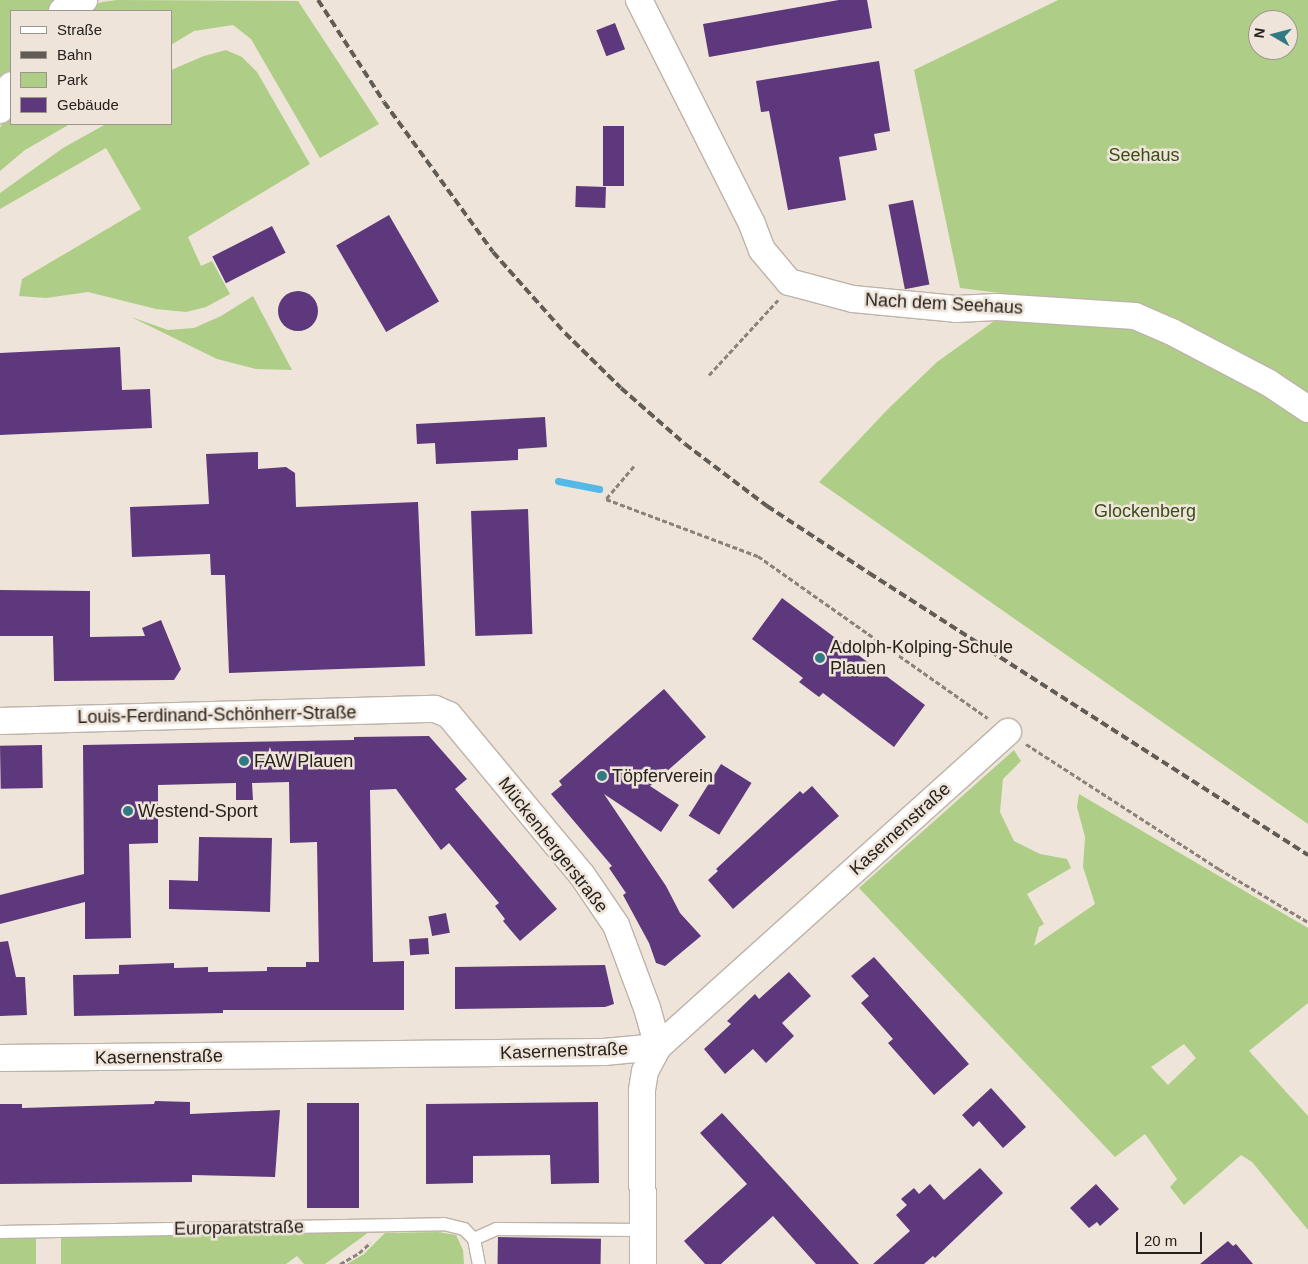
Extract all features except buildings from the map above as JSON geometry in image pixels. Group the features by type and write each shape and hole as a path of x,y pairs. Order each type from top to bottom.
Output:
{"street":[{"path":"63,10 69,5 84,0"},
{"path":"639,0 752,224 762,250 789,282"},
{"path":"0,110 10,87"},
{"name":"Nach dem Seehaus","path":"789,282 853,299 956,309 996,307 1135,316 1172,332 1269,383 1308,409"},
{"name":"Louis-Ferdinand-Schönherr-Straße","path":"0,721 435,709"},
{"name":"Mückenbergerstraße","path":"435,709 449,715 582,875 616,925 647,1008 658,1047"},
{"name":"Kasernenstraße","path":"0,1058 604,1052 658,1047 1008,732"},
{"path":"643,1264 642,1090 645,1070 658,1047"}],"lane":[{"name":"Europaratstraße","path":"0,1232 444,1224 464,1229 474,1239"},
{"path":"479,1264 474,1239 496,1229 643,1230"}],"path":[{"path":"709,375 776,302 789,282"},
{"path":"634,466 606,499 758,556 1008,732 1219,869 1308,922"}],"green space":[{"path":"0,0 77,0 56,10 10,10 10,70 0,103"},
{"path":"117,0 298,1 379,124 320,158 251,39 233,25 194,31 172,44 172,10 80,10 102,2"},
{"name":"Seehaus","path":"1058,0 1308,0 1308,402 1157,313 960,288 914,70"},
{"path":"226,50 242,57 257,72 310,164 188,237 201,266 212,261 230,294 206,307 186,312 156,309 88,292 46,298 19,296 22,279 141,209 106,148 0,209 0,193 63,148 104,125 172,125 172,70 204,56"},
{"path":"10,107 10,125 68,125 25,150 0,171 0,128"},
{"path":"253,296 292,370 256,369 217,359 131,317 168,330 194,328 221,316"},
{"name":"Glockenberg","path":"1004,314 1133,324 1308,417 1308,824 819,482 888,409 937,362"},
{"path":"1014,750 1021,761 1003,779 1000,812 1014,841 1040,854 1067,859 1071,868 1027,894 1044,924 1039,927 1034,946 1095,904 1083,867 1085,837 1077,807 1079,794 1308,928 1308,1003 1249,1051 1308,1116 1308,1230 1252,1162 1241,1155 1184,1205 1170,1187 1177,1179 1145,1134 1115,1157 859,888","holes":["1184,1044 1196,1058 1168,1085 1151,1067"]},
{"path":"369,1232 325,1264 304,1264 297,1256 286,1264 61,1264 61,1237"},
{"path":"438,1232 456,1235 463,1250 464,1264 347,1264 364,1254 385,1233"},
{"path":"0,1236 36,1236 36,1264 0,1264"}],"waterway":[{"path":"558,481 599,489"}],"railway":[{"path":"318,0 384,102 493,252 565,333 621,388 685,444 767,506 1308,855"}],"place":[{"name":"Adolph-Kolping-Schule Plauen","path":"820,658"},
{"name":"FAW Plauen","path":"244,761"},
{"name":"Töpferverein","path":"602,776"},
{"name":"Westend-Sport","path":"128,811"}]}
